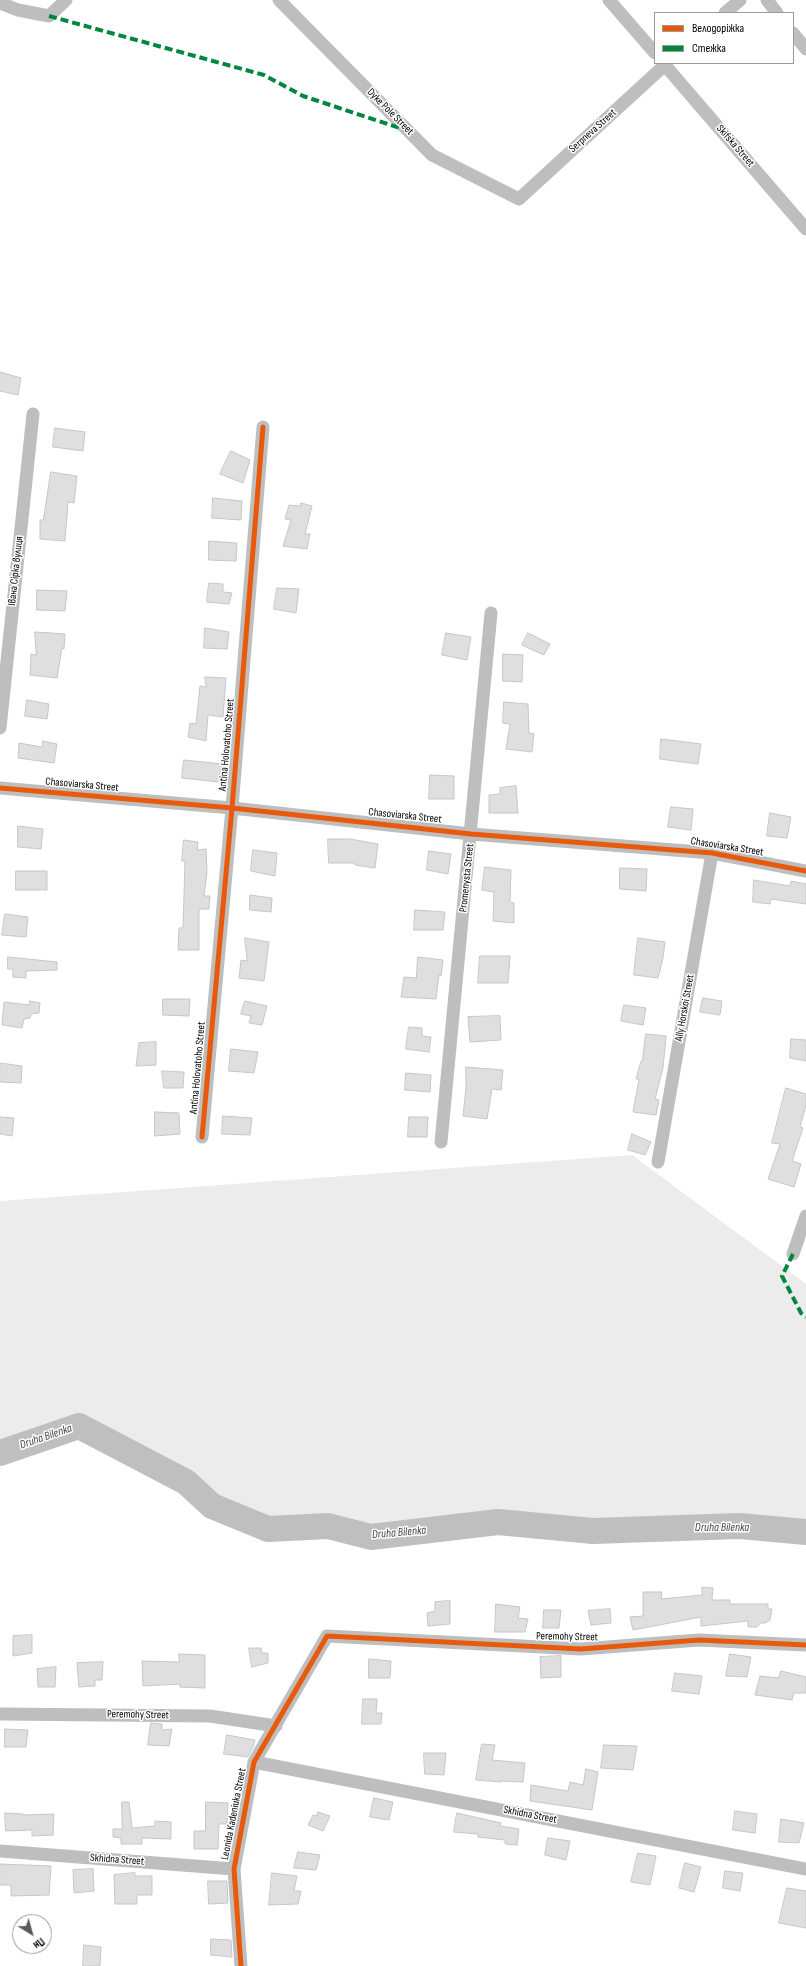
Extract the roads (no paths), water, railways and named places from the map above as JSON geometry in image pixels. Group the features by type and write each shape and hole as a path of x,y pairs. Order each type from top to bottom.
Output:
{"street":[{"path":"0,3 18,10 49,16 66,0"},
{"name":"Dyke Pole Street","path":"279,0 432,154 519,199"},
{"path":"609,0 654,53"},
{"path":"726,12 740,0"},
{"path":"767,0 776,12"},
{"path":"794,34 806,49"},
{"name":"Serpneva Street","path":"519,199 665,64"},
{"name":"Skifska Street","path":"665,64 806,229"},
{"name":"Івана Сірка вулиця","path":"0,728 33,414"},
{"name":"Antina Holovatoho Street","path":"202,1137 232,808 263,427"},
{"name":"Promenysta Street","path":"441,1142 491,613"},
{"name":"Chasoviarska Street","path":"0,788 232,808 471,834 712,853 806,871"},
{"name":"Ally Horskoi Street","path":"658,1162 712,853"},
{"path":"793,1254 806,1216"},
{"name":"Peremohy Street","path":"327,1636 580,1650 699,1640 806,1645"},
{"name":"Leonida Kadeniuka Street","path":"240,1966 234,1869 254,1762 327,1636"},
{"name":"Peremohy Street","path":"0,1714 210,1716 276,1726"},
{"name":"Skhidna Street","path":"254,1762 806,1869"},
{"name":"Skhidna Street","path":"0,1851 234,1869"}],"waterway":[{"name":"Druha Bilenka","path":"0,1453 79,1426 186,1482 212,1506 268,1529 328,1526 371,1537 498,1522 593,1531 740,1526 806,1532"}]}
